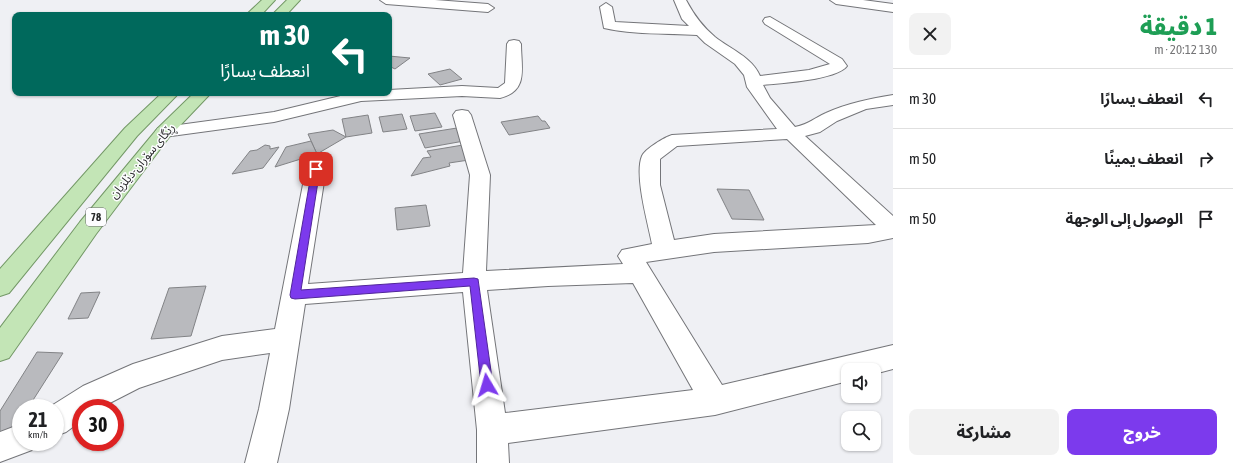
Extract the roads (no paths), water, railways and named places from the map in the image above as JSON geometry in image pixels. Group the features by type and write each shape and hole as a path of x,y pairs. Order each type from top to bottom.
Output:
{"main road":[{"path":"256,12 269,0"},
{"path":"282,12 294,0"},
{"name":"ڕێگای سۆران-دێلزیان","path":"0,286 131,132 168,96"},
{"name":"ڕێگای سۆران-دێلزیان","path":"0,349 88,228 164,132 200,96"}],"street":[{"path":"386,0 488,8"},
{"path":"680,0 689,19 710,40 740,61 752,74 764,101 784,126 794,133 893,230"},
{"path":"836,0 893,8"},
{"path":"606,7 609,25 627,28 701,31"},
{"path":"754,81 798,76 832,69 839,66 837,62 770,22"},
{"path":"392,94 462,91 500,93 509,89 513,84 514,44"},
{"path":"274,117 307,96"},
{"path":"164,132 274,117 361,96"},
{"path":"665,251 650,184 651,157 672,142 794,133 814,128 831,117 862,105 893,100"},
{"path":"462,115 480,175 474,282 492,430 493,463"},
{"path":"261,463 274,409 316,169"},
{"path":"715,401 630,256 714,243 868,235 893,230"},
{"path":"295,295 548,276 639,273"},
{"path":"64,415 94,396 133,377 222,348 287,339"},
{"path":"492,430 715,401 893,357"},
{"path":"0,447 12,442"}]}
